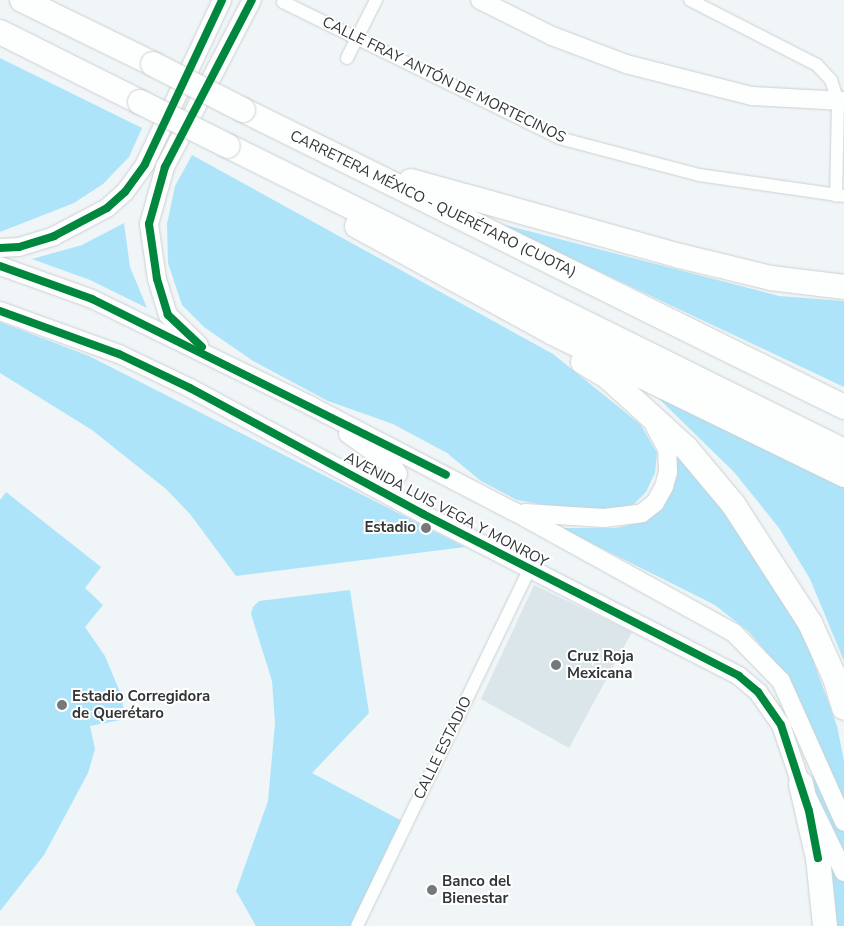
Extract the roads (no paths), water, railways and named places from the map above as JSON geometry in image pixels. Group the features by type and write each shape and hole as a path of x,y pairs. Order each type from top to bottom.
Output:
{"highway":[{"name":"CARRETERA MÉXICO - QUERÉTARO (CUOTA)","path":"22,0 844,407"},
{"path":"0,32 844,451"},
{"path":"0,40 73,68"},
{"path":"361,168 689,258 771,278 844,287"},
{"path":"298,181 352,223 385,243 553,333 844,474"},
{"path":"553,333 576,357 608,377 648,416 686,448 733,504 782,575 810,623 835,678 844,708"},
{"path":"802,784 818,858 825,926"}],"main road":[{"path":"0,248 19,247 54,236 108,208 125,192 145,164 222,0"},
{"path":"224,364 168,315 155,272 149,224 165,167 252,0"},
{"path":"480,0 552,36 626,64 752,96 841,102"},
{"name":"AVENIDA LUIS VEGA Y MONROY","path":"0,266 92,299 311,406 515,512 734,633 781,681 844,822"},
{"name":"AVENIDA LUIS VEGA Y MONROY","path":"0,311 46,325 146,366 529,570 739,676 766,702 781,725 802,784 844,872"},
{"path":"311,406 393,466 398,474 396,482 386,488 348,474"},
{"path":"515,512 576,518 632,516 642,513 655,503 664,487 668,472 667,449 648,416"}],"street":[{"path":"347,58 376,0"},
{"path":"690,0 817,65 831,80 841,102 840,196"},
{"name":"CALLE FRAY ANTÓN DE MORTECINOS","path":"283,2 559,138 699,176 840,196"},
{"name":"CALLE ESTADIO","path":"357,926 529,570"}],"place":[{"name":"Estadio","path":"426,528"},
{"name":"Cruz Roja Mexicana","path":"556,665"},
{"name":"Estadio Corregidora de Querétaro","path":"62,705"},
{"name":"Banco del Bienestar","path":"432,890"}]}
